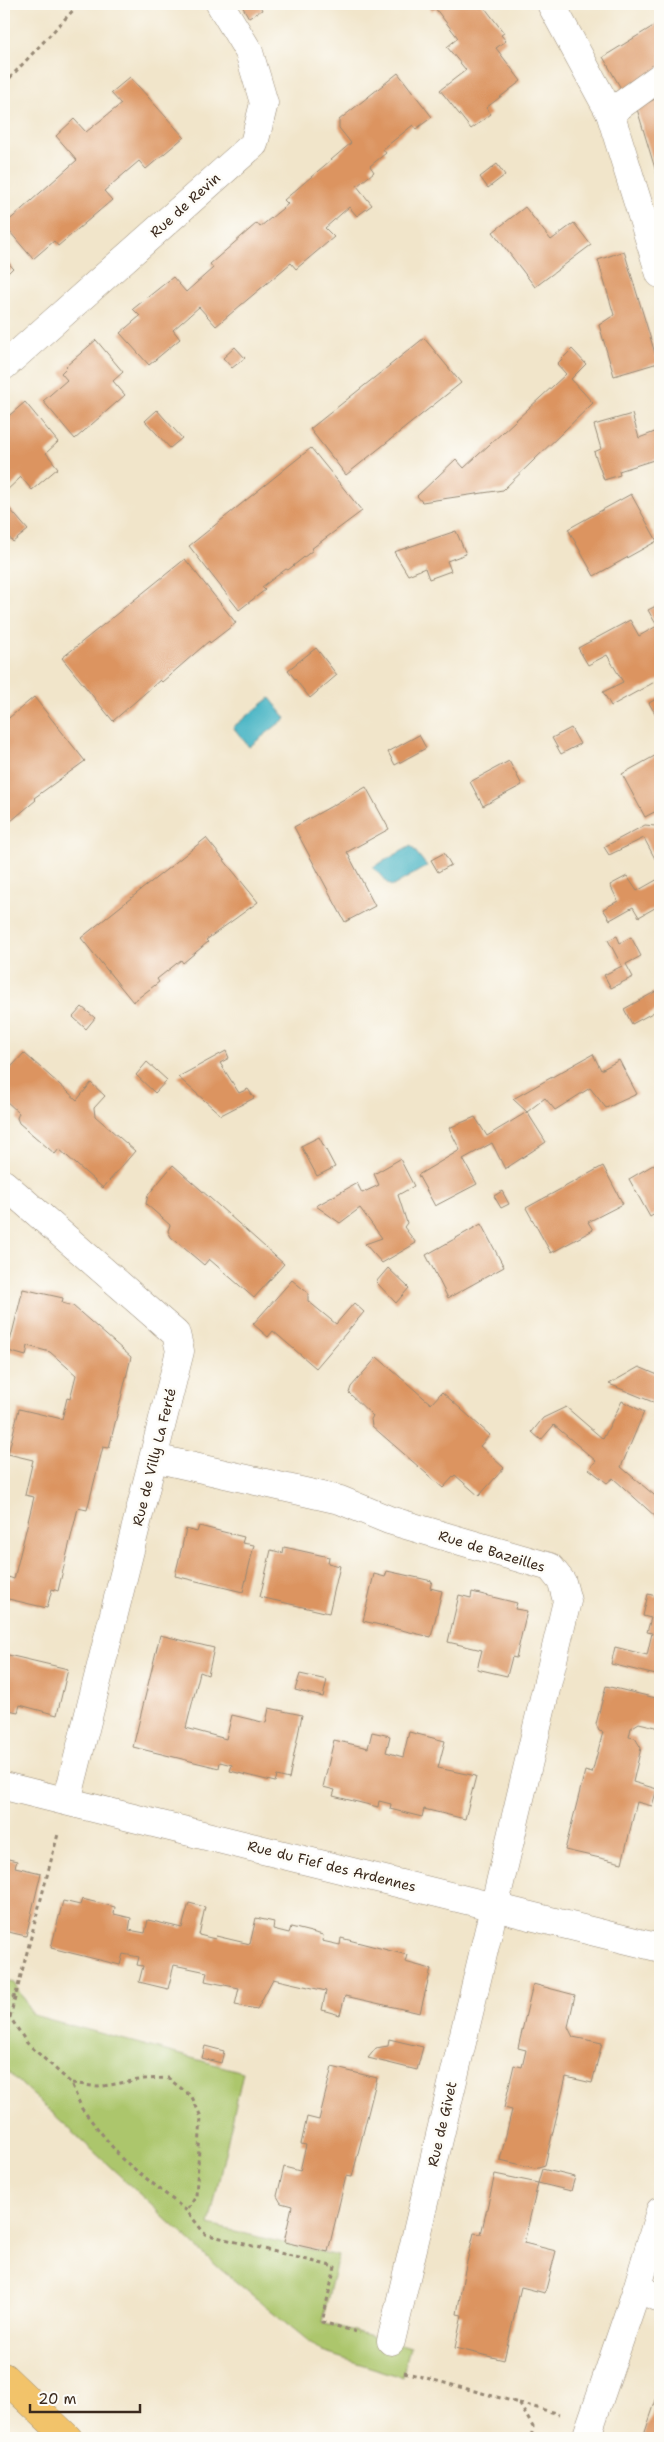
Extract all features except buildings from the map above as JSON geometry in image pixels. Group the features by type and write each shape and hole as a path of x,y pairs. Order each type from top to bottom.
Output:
{"highway":[{"path":"4,2377 68,2438"}],"street":[{"name":"Rue de Revin","path":"4,366 254,144 264,103 249,52 220,4"},
{"path":"551,4 610,113 660,274"},
{"path":"610,113 660,77"},
{"name":"Rue de Villy La Ferté","path":"4,1184 176,1334 180,1351 67,1801"},
{"name":"Rue de Bazeilles","path":"154,1458 340,1500 389,1520 550,1567 556,1574 562,1582 567,1601 494,1906"},
{"name":"Rue du Fief des Ardennes","path":"4,1786 660,1948"},
{"name":"Rue de Givet","path":"391,2341 494,1906"},
{"path":"586,2438 648,2293 660,2211"}],"path":[{"path":"4,84 79,4"},
{"path":"10,2017 67,1801"},
{"path":"4,1999 16,1996"},
{"path":"4,2008 27,2043 71,2083 82,2109 122,2159 186,2211 205,2234 335,2267 322,2322 410,2347 403,2372 560,2414"},
{"path":"71,2083 98,2087 144,2079 168,2078 192,2097 201,2117 196,2196 186,2211"},
{"path":"519,2403 532,2427 531,2438"}],"green space":[{"path":"4,1980 14,1983 33,2015 243,2072 209,2225 338,2256 322,2322 410,2347 402,2377 322,2352 219,2268 4,2068"}],"water":[{"path":"270,698 286,718 249,747 233,727"},
{"path":"411,846 427,866 393,886 389,885 373,867"}]}
